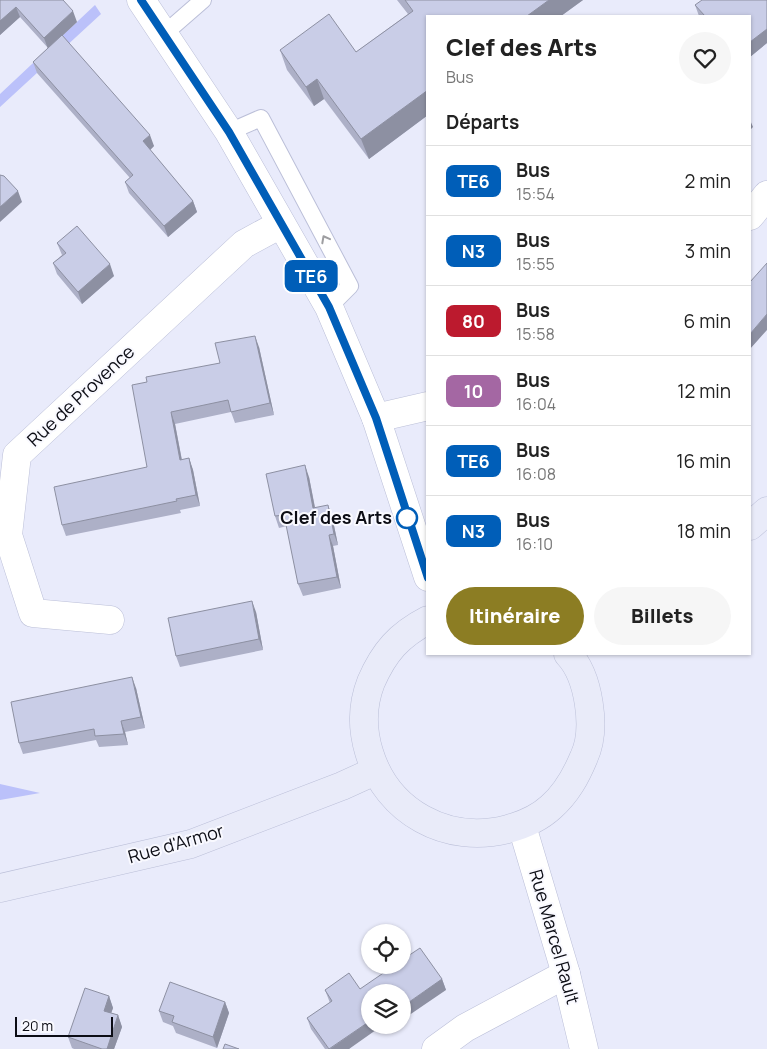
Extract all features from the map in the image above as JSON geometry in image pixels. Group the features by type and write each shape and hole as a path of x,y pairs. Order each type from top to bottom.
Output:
{"main road":[{"path":"751,525 767,511"},
{"path":"426,621 406,631 381,660 366,696 364,734 375,771 395,799 422,821 454,832 489,834 522,826 550,808 572,783 586,754 591,721 586,688 575,655"},
{"name":"Rue d'Armor","path":"0,888 191,844 342,786 375,771"}],"street":[{"path":"141,0 229,132 329,307 376,418 426,572"},
{"path":"751,215 767,195"},
{"name":"Rue de Provence","path":"110,620 33,612 8,535 17,455 244,244 281,224"},
{"path":"376,418 426,406"},
{"name":"Rue Marcel Rault","path":"522,826 566,974 584,1049"},
{"path":"436,1049 465,1028 566,974"}],"lane":[{"path":"164,34 203,0"},
{"path":"229,132 261,118 350,286 329,307"}],"shaded area":[{"path":"95,5 101,14 0,107 0,94"},
{"path":"0,784 40,793 0,800"}],"building":[{"path":"0,0 63,0 73,11 44,38 16,7 0,21"},
{"path":"405,0 549,0 528,15 426,15 426,91 361,139 317,79 306,87 280,50 329,14 356,52 413,11"},
{"path":"702,0 767,0 767,29 751,41 751,15 704,15 695,5"},
{"path":"62,35 150,135 143,141 193,201 164,226 125,182 133,175 33,62"},
{"path":"0,175 4,176 18,191 0,207"},
{"path":"77,226 110,264 78,292 53,263 66,253 57,243"},
{"path":"767,263 767,314 751,333 751,281"},
{"path":"255,336 270,403 231,412 228,400 171,412 180,460 189,458 196,495 176,499 177,501 62,525 54,487 147,467 132,385 147,382 146,377 220,363 215,343"},
{"path":"305,465 313,508 328,505 334,534 329,535 337,577 298,584 284,515 275,516 266,474"},
{"path":"252,601 259,639 176,656 168,618"},
{"path":"132,677 141,717 121,721 124,734 95,736 94,729 19,743 11,702"},
{"path":"420,948 442,979 411,1001 411,984 367,984 382,974 411,974 411,954"},
{"path":"349,973 360,989 361,1027 329,1049 307,1018 332,1001 325,990"},
{"path":"170,982 225,1002 213,1037 172,1022 174,1016 159,1011"},
{"path":"85,988 109,996 104,1011 118,1015 107,1049 68,1037"},
{"path":"225,1044 239,1049 223,1049"}],"bus line":[{"name":"TE6","path":"141,0 229,132 329,307 376,418 426,573"}],"place":[{"name":"Clef des Arts","path":"407,518"}]}
